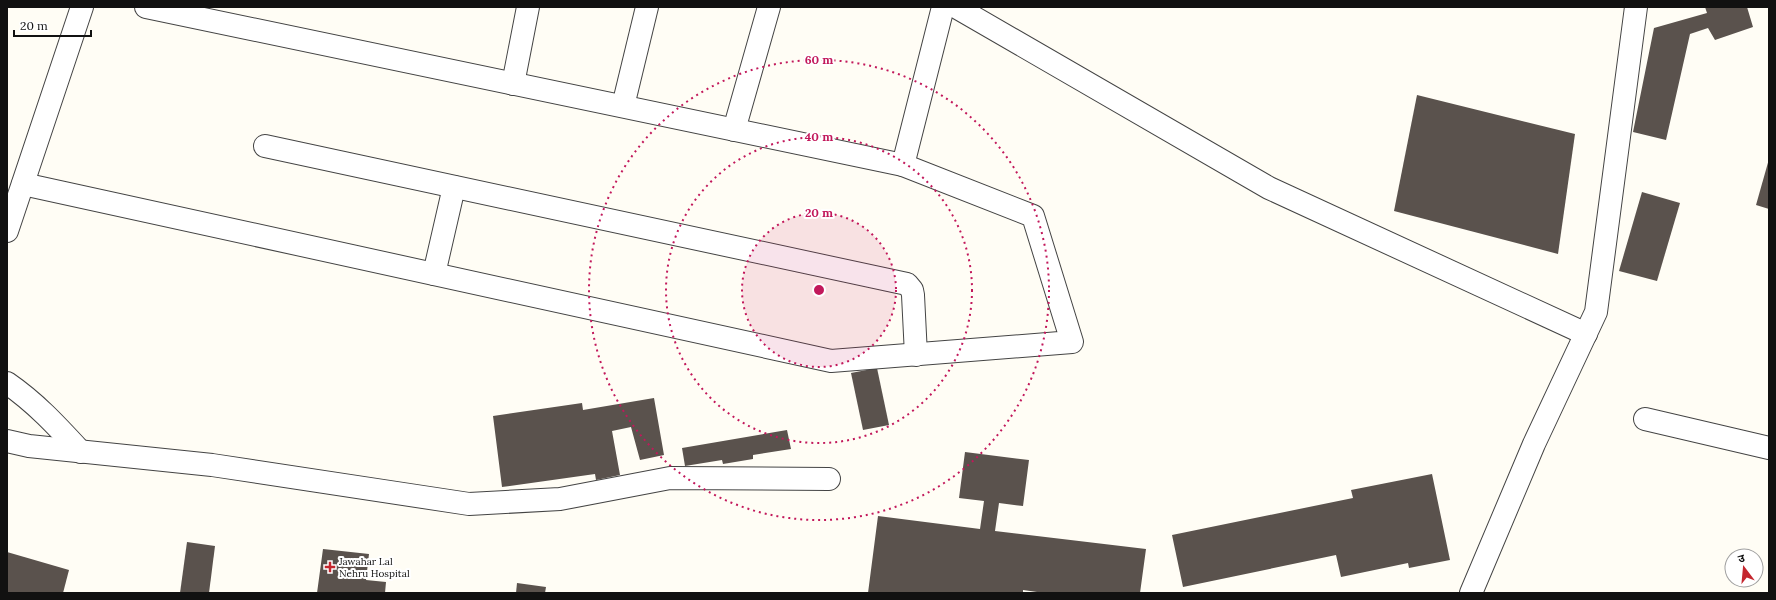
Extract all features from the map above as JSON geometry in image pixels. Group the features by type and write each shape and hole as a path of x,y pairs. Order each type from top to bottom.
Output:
{"street":[{"path":"7,231 82,7"},
{"path":"23,184 831,361 1072,342 1033,216 903,165 146,7"},
{"path":"512,84 528,7"},
{"path":"623,106 647,7"},
{"path":"734,130 769,7"},
{"path":"903,165 944,7"},
{"path":"956,7 1269,188 1586,334"},
{"path":"1471,593 1534,444 1596,312 1636,7"},
{"path":"265,146 906,284 912,290 916,354"},
{"path":"434,274 454,187"},
{"path":"7,383 28,397 49,417 81,452"},
{"path":"1645,419 1769,448"},
{"path":"7,441 29,446 212,465 470,504 560,499 670,478 829,480"},
{"path":"7,450 29,446"}],"building":[{"path":"1705,7 1747,7 1753,27 1715,40 1708,28 1690,34 1666,140 1633,132 1654,28 1707,13"},
{"path":"1417,95 1575,134 1558,254 1394,211"},
{"path":"1769,159 1769,209 1756,205"},
{"path":"1642,192 1680,203 1657,281 1619,271"},
{"path":"877,368 889,425 863,430 851,373"},
{"path":"654,398 664,455 640,460 631,427 612,431 620,475 596,480 595,474 502,487 493,416 582,403 583,410"},
{"path":"787,430 791,449 753,455 753,459 723,464 722,460 685,466 682,448"},
{"path":"965,452 1029,460 1023,506 999,503 995,531 1146,549 1140,593 1044,593 1023,590 1023,593 868,593 878,516 980,529 984,501 959,498"},
{"path":"1432,474 1450,560 1409,568 1408,563 1341,577 1336,555 1183,587 1172,535 1353,498 1351,490"},
{"path":"187,542 215,546 209,593 180,593"},
{"path":"323,549 369,554 366,580 386,582 385,593 317,593"},
{"path":"7,552 69,570 63,593 7,593"},
{"path":"517,583 546,587 545,593 516,593"}],"place":[{"name":"Jawahar Lal Nehru Hospital","path":"330,567"}]}
